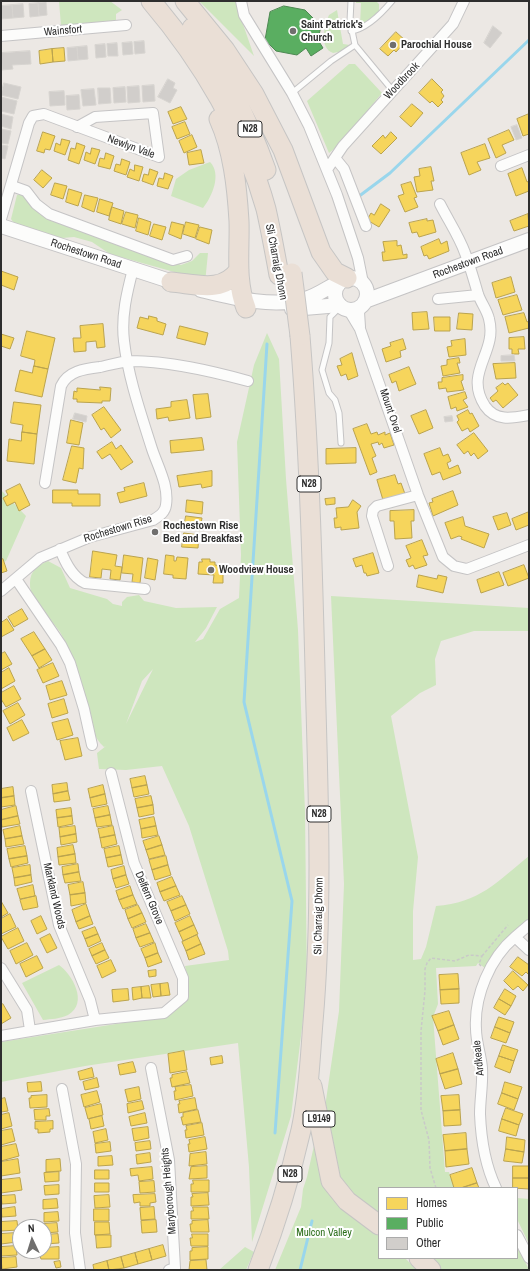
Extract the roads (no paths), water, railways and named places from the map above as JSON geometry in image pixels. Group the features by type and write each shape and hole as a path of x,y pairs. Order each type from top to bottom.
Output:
{"highway":[{"name":"Sli Charraig Dhonn","path":"151,1 191,51 227,112 248,157 286,274"},
{"name":"Sli Charraig Dhonn","path":"172,1 204,44 232,90 257,144 276,200 306,414 320,867 318,956 309,1074 301,1128 282,1204 258,1270"},
{"path":"185,1 225,50 254,94 283,150 321,252 335,272 353,281"},
{"path":"191,51 222,125 236,182 239,221 239,270 244,304"},
{"path":"171,282 213,286 225,284 239,270"},
{"name":"L9149","path":"309,1074 331,1180 347,1201 378,1224"},
{"path":"420,1259 431,1270"}],"main road":[{"name":"Rochestown Road","path":"1,226 171,282 201,298 244,304 272,311 343,307"},
{"name":"Rochestown Road","path":"363,303 406,285 469,264 529,240"},
{"name":"Rochestown Road","path":"244,304 306,299 353,281 376,288 406,285"},
{"path":"353,281 367,293 363,303 356,309 343,307 335,295 336,290 353,281"}],"street":[{"path":"241,1 244,15 292,93 328,168 358,258 353,281"},
{"name":"Woodbrook","path":"328,168 343,146 453,24 464,1"},
{"name":"Wainsfort","path":"1,36 126,25"},
{"name":"Newlyn Vale","path":"1,219 12,186 29,123 33,116 44,114 92,133 159,157 153,113 95,116 77,127"},
{"path":"501,166 529,155"},
{"path":"335,158 344,168 366,226"},
{"path":"12,186 26,191 36,204 49,214 173,260 187,256"},
{"path":"440,204 465,252 478,295 488,316 491,331 490,346 478,374 478,389 481,400 489,412 499,417 513,418 529,415"},
{"name":"Rochestown Rise","path":"1,590 40,558 90,537 153,520 162,514 166,506 167,494 163,477 135,393 124,340 124,311 133,269"},
{"path":"438,299 478,295"},
{"name":"Mount Ovel","path":"363,303 359,312 360,329 418,494 443,557 454,566 467,568 529,545"},
{"name":"Mount Ovel","path":"343,307 360,329"},
{"path":"45,483 61,386 64,378 86,369 128,361 182,367 248,381"},
{"path":"388,566 372,516 373,510 377,506 418,494"},
{"path":"60,549 65,561 78,580 85,584 145,589"},
{"path":"16,579 61,645 70,663 84,709 92,745"},
{"name":"Delfern Grove","path":"95,1020 164,1012 183,997 183,978 134,863 111,773"},
{"name":"Markland Woods","path":"31,791 59,925 90,1000 95,1020"},
{"name":"Ardkeale","path":"496,1187 487,1165 481,1131 480,1113 482,1068 476,1029 480,994 489,971 505,948 529,925"},
{"path":"515,937 529,950"},
{"path":"1,968 27,1010 30,1030"},
{"path":"1,1036 95,1020"},
{"name":"Maryborough Heights","path":"151,1068 169,1160 172,1269"},
{"path":"62,1089 76,1164 75,1233 80,1270"},
{"path":"518,1237 529,1258"}],"lane":[{"path":"351,1 351,31 355,45 393,91"},
{"path":"351,31 360,29 382,12 392,1"},
{"path":"292,93 331,61 355,45"},
{"path":"341,443 339,413 335,400 329,393 322,370 329,343 330,318 343,307"}],"waterway":[{"path":"358,197 390,173 529,40"},
{"path":"267,344 244,702 292,901 275,1133"},
{"path":"300,1270 312,1221"}],"place":[{"name":"Saint Patrick's Church","path":"293,31"},
{"name":"Parochial House","path":"393,45"},
{"name":"Rochestown Rise Bed and Breakfast","path":"155,532"},
{"name":"Woodview House","path":"211,570"}],"park label":[{"name":"Mulcon Valley","path":"324,1233"}]}
